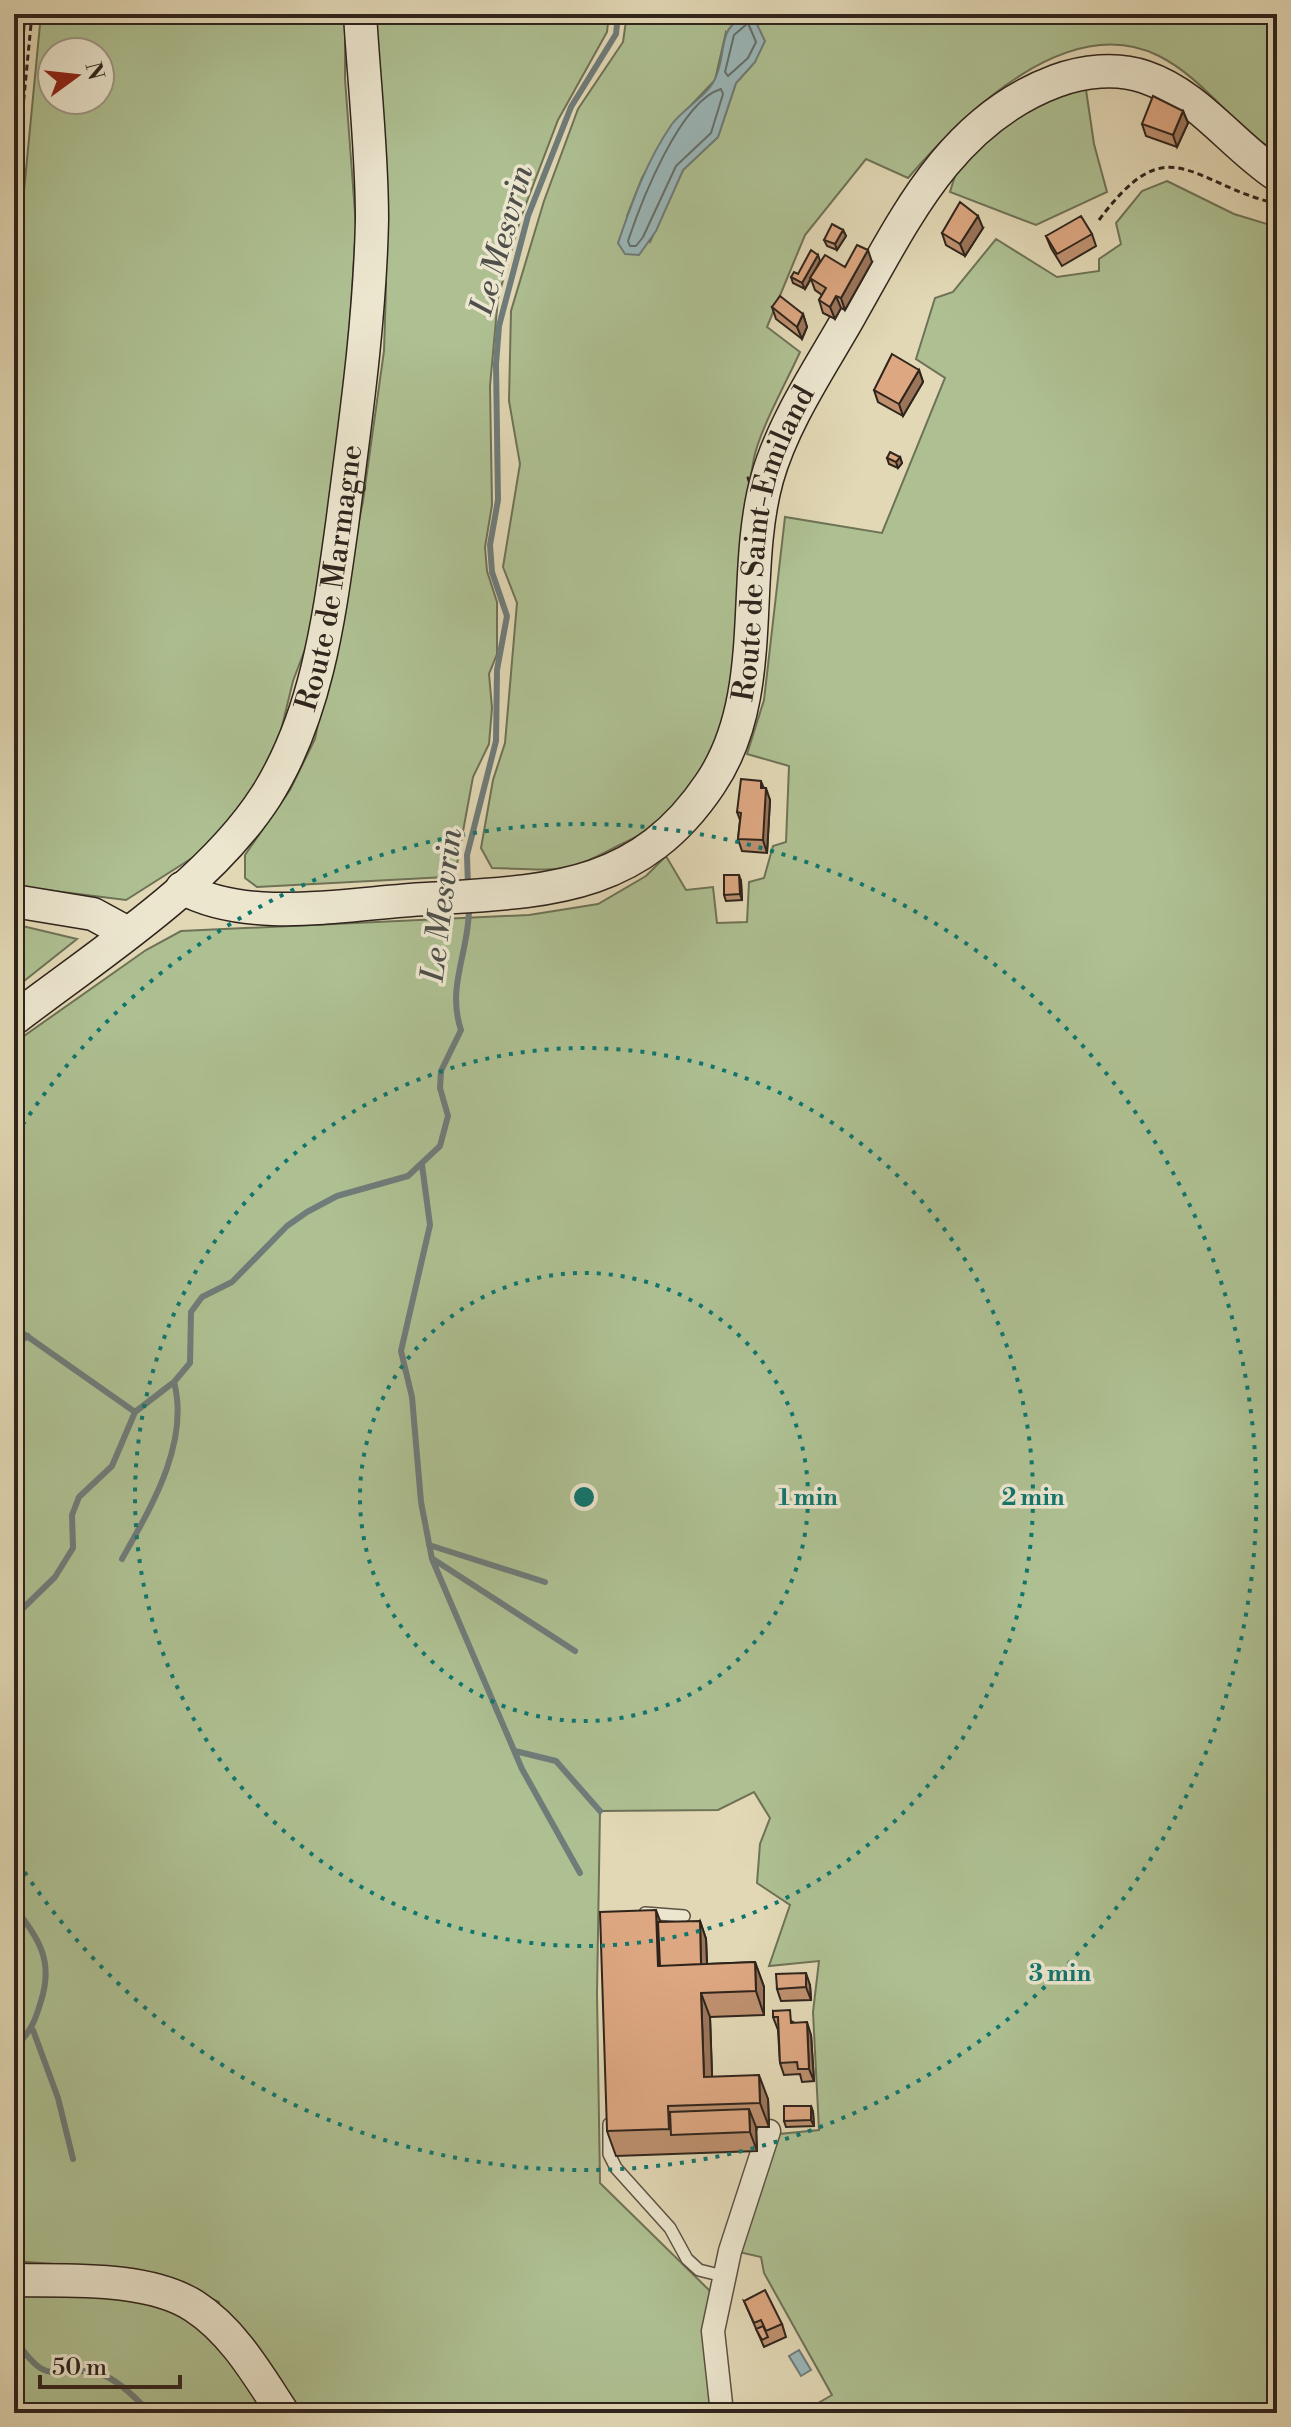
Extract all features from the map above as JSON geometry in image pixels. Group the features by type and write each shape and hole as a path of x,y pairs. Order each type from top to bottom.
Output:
{"main road":[{"name":"Route de Marmagne","path":"14,1019 182,888 248,820 265,797 306,714 320,656 358,404 370,275 369,147 360,14"},
{"name":"Route de Saint-Émiland","path":"182,888 213,903 265,909 524,894 588,881 644,853 670,831 710,785 729,752 738,719 767,479 782,441 812,380 889,248 943,162 968,133 995,111 1031,90 1070,76 1119,72 1144,76 1171,90 1277,175"},
{"path":"14,901 93,914 126,932"},
{"path":"14,2280 84,2281 163,2291 193,2305 247,2357 283,2413"}],"street":[{"path":"722,2413 713,2331 723,2276 769,2131"}],"lane":[{"path":"627,1916 666,1912 684,1916"},
{"path":"608,2108 609,2154 616,2168 670,2228 687,2259 699,2270 723,2276"}],"path":[{"path":"14,200 32,14"},
{"path":"1099,220 1124,187 1151,168 1178,166 1244,196 1277,204"}],"green space":[{"path":"14,14 26,14 14,129"},
{"path":"41,14 345,14 345,79 356,226 345,401 315,623 293,681 278,743 252,797 200,853 126,900 14,886 14,295 36,66 36,116 116,116 116,36 39,36"},
{"path":"374,14 609,14 607,32 558,120 521,217 498,298 490,386 492,505 485,547 487,571 497,602 497,654 489,674 492,708 489,744 473,777 457,864 446,877 257,887 245,878 245,855 290,790 315,739 363,501 384,351 385,181"},
{"path":"627,14 1277,14 1277,152 1246,130 1191,77 1159,56 1124,45 1089,47 1053,58 1019,76 957,126 908,178 866,159 805,235 767,327 800,352 768,419 754,458 733,672 721,725 701,772 670,812 626,842 589,860 556,869 492,868 481,848 493,780 505,743 517,603 503,567 520,464 509,401 511,311 544,201 578,109 623,42","holes":["726,32 755,62 736,83 718,137 683,170 650,242 627,216 642,178 673,124 715,80"]},
{"path":"1085,83 1094,144 1107,192 1036,225 950,192 958,166 1022,111"},
{"path":"1167,181 1234,214 1277,227 1277,2413 801,2413 832,2395 764,2273 761,2257 739,2252 779,2134 819,2130 813,2012 819,1961 769,1966 790,1905 757,1883 760,1844 770,1818 754,1792 718,1810 600,1811 597,1994 600,2183 710,2291 704,2351 716,2413 300,2413 220,2313 219,2302 170,2281 92,2267 14,2261 14,1043 146,950 181,931 529,915 598,904 646,876 666,856 686,890 713,887 717,923 747,922 749,882 764,878 773,846 786,842 789,766 747,754 764,700 785,517 882,533 945,378 916,359 935,298 953,292 996,239 1057,277 1099,271 1099,259 1121,244 1116,223 1142,191"},
{"path":"14,924 77,939 14,989"},
{"path":"14,2296 108,2296 154,2303 175,2311 195,2323 216,2342 270,2413 14,2413"}],"water":[{"path":"752,14 765,41 755,62 736,83 718,137 683,170 656,231 639,255 625,254 618,243 655,152 672,124 715,79 727,32 740,19"},
{"path":"799,2350 811,2370 801,2376 789,2356"}],"building":[{"path":"1153,96 1183,111 1173,135 1142,124"},
{"path":"960,202 978,216 960,244 942,233"},
{"path":"1081,216 1092,234 1057,254 1046,236"},
{"path":"832,224 843,230 835,244 824,240"},
{"path":"857,245 868,250 841,298 836,296 830,307 819,300 826,288 810,278 825,255 845,267"},
{"path":"811,250 818,255 802,283 791,277 794,272 798,274"},
{"path":"780,296 803,314 797,327 772,307"},
{"path":"892,354 919,370 899,404 874,390"},
{"path":"890,452 900,457 896,462 887,458"},
{"path":"741,779 761,781 761,788 766,788 763,840 738,839"},
{"path":"724,875 739,875 740,894 724,895"},
{"path":"656,1910 658,1966 755,1962 756,1991 701,1993 704,2077 759,2075 760,2103 668,2106 669,2129 607,2131 600,1912"},
{"path":"700,1921 701,1964 660,1966 658,1922"},
{"path":"806,1973 806,1987 777,1989 776,1974"},
{"path":"790,2010 791,2023 807,2022 809,2069 798,2069 797,2062 780,2063 778,2017 773,2017 773,2011"},
{"path":"784,2106 811,2106 811,2120 784,2121"},
{"path":"749,2109 750,2132 671,2135 670,2112"},
{"path":"765,2290 782,2324 766,2331 761,2320 754,2323 744,2301"},
{"path":"763,2326 768,2337 762,2340 756,2329"}],"waterway":[{"name":"Le Mesvrin","path":"468,887 467,855 496,741 497,670 507,616 492,572 490,545 498,500 496,364 499,326 528,216 571,107 616,34 618,14"},
{"name":"Le Mesvrin","path":"14,1617 55,1577 73,1548 72,1515 79,1497 112,1466 135,1412 174,1382 190,1363 191,1312 202,1297 232,1282 287,1226 307,1212 337,1196 408,1176 440,1146 448,1116 440,1088 441,1071 461,1030 456,998 469,906"},
{"path":"422,1165 430,1225 401,1351 412,1397 421,1502 432,1559 522,1769 580,1873"},
{"path":"14,1327 135,1412"},
{"path":"14,1345 28,1336"},
{"path":"122,1559 145,1518 172,1451 178,1405 174,1382"},
{"path":"429,1545 545,1582"},
{"path":"433,1559 575,1651"},
{"path":"515,1751 556,1761 600,1811"},
{"name":"Le Mesvrin","path":"14,1906 37,1940 46,1974 34,2021 14,2048"},
{"path":"33,2030 58,2098 73,2159"},
{"path":"14,2338 45,2371 100,2374 127,2390 150,2413"}]}
